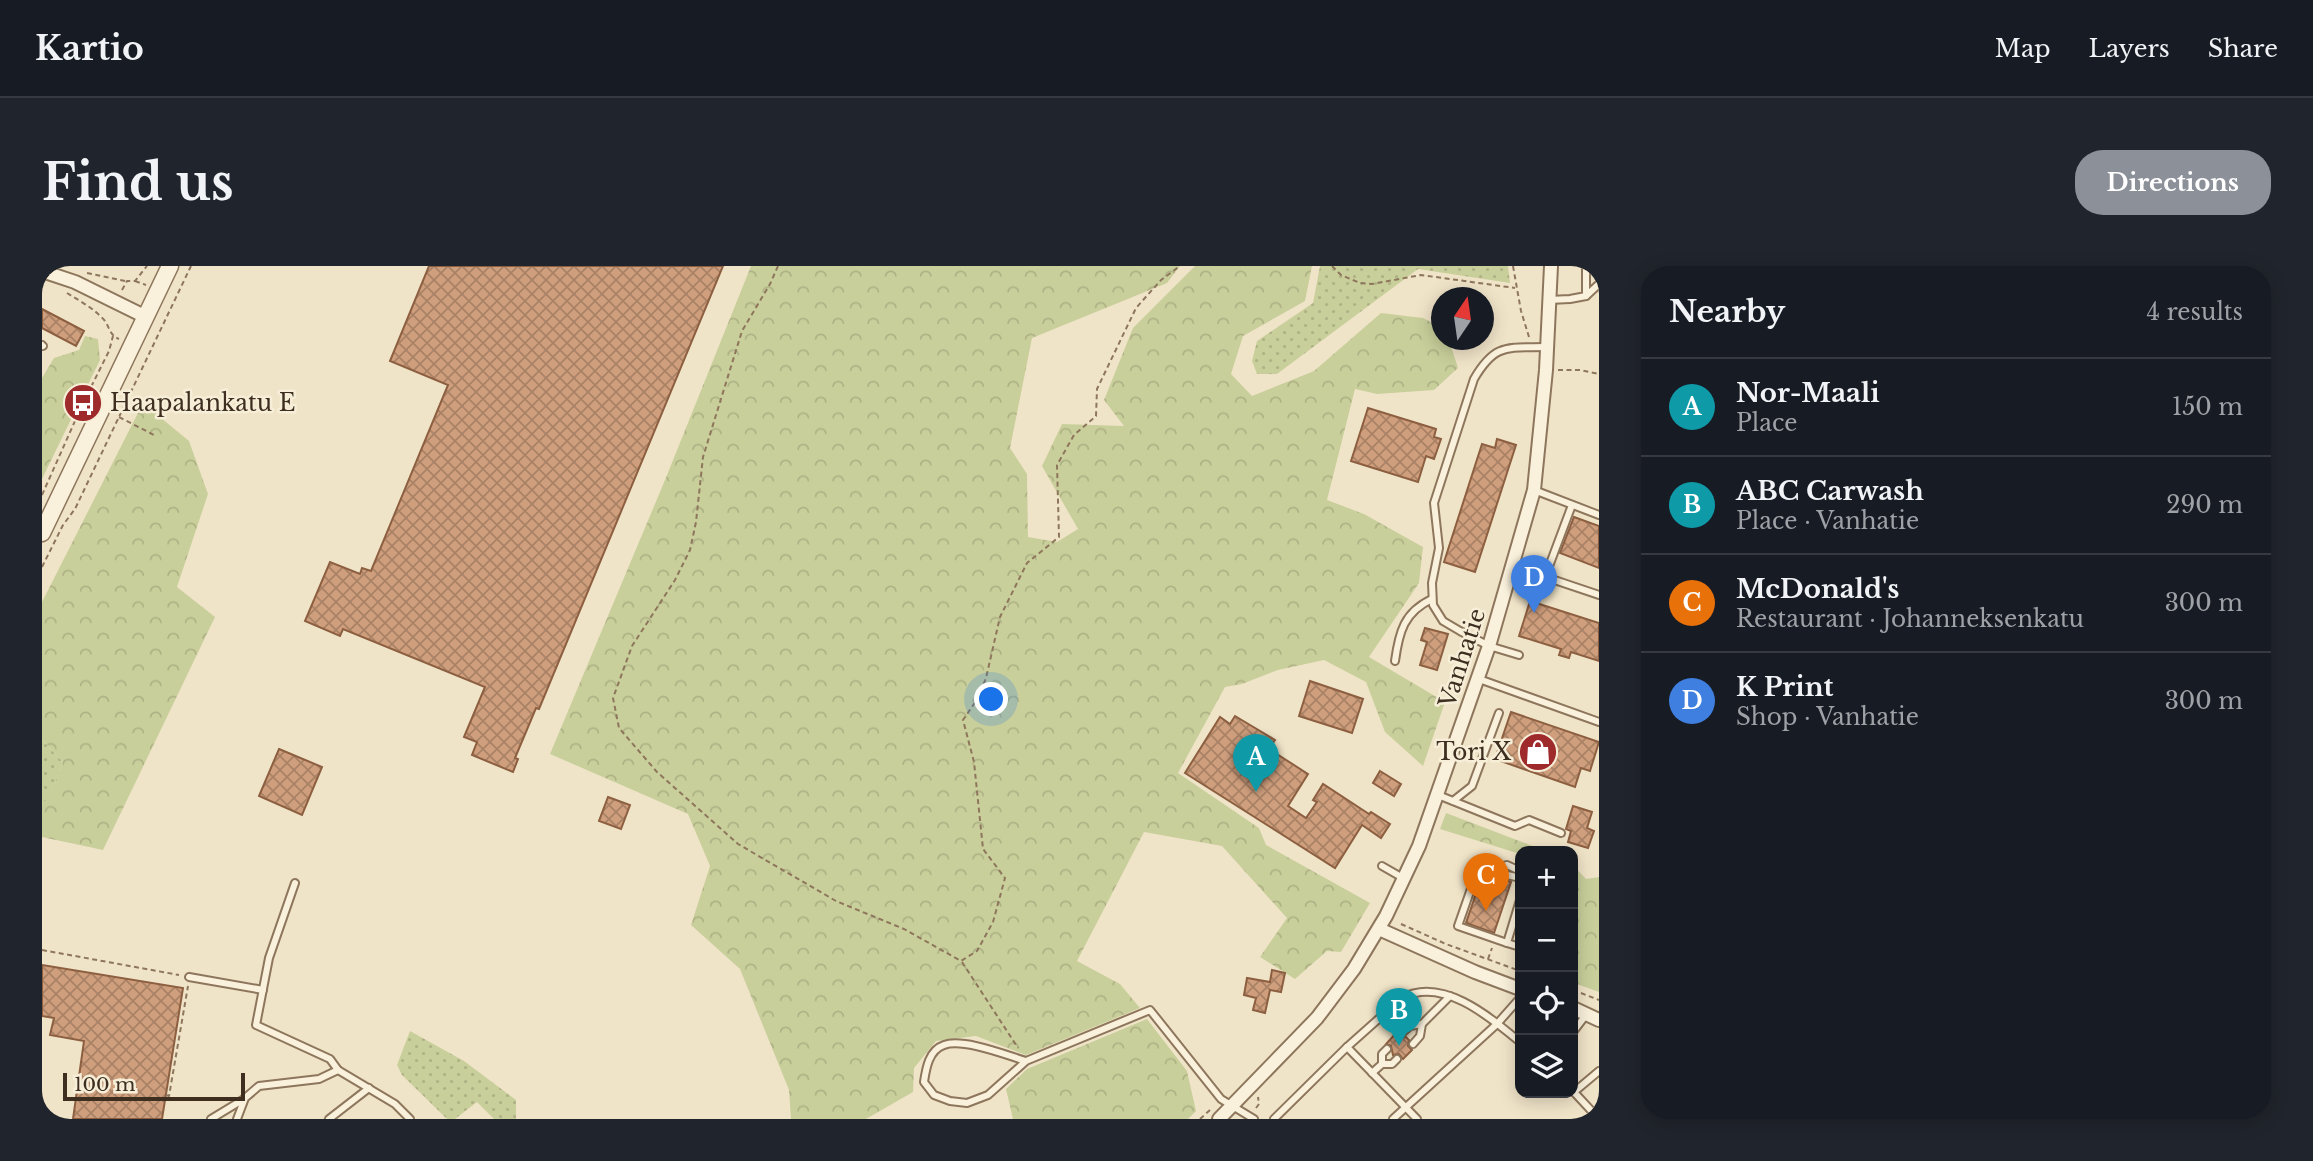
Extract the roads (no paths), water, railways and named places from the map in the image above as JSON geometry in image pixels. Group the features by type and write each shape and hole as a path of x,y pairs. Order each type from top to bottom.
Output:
{"street":[{"path":"42,533 170,266"},
{"name":"Vanhatie","path":"1220,1119 1317,1018 1354,969 1405,879 1438,795 1479,679 1534,490 1546,370 1540,347 1549,300 1551,266"},
{"path":"42,271 75,282 144,316"},
{"path":"1378,929 1515,987"}],"lane":[{"path":"1586,266 1586,296"},
{"path":"1549,300 1586,296 1599,284"},
{"path":"1519,655 1489,646 1443,621 1433,605 1432,583 1439,548 1434,503 1474,379 1491,354 1504,349 1540,347"},
{"path":"1534,490 1599,515"},
{"path":"1545,577 1572,505"},
{"path":"1513,566 1599,595"},
{"path":"1395,661 1397,644 1406,620 1417,606 1432,599"},
{"path":"1479,679 1599,722"},
{"path":"1453,801 1472,786 1499,713"},
{"path":"1438,795 1515,826 1529,820 1561,833"},
{"path":"1515,877 1480,863 1458,926 1515,945"},
{"path":"1496,868 1507,865 1515,869"},
{"path":"1382,866 1405,879"},
{"path":"295,883 269,958 256,1025 330,1059 338,1070 395,1104 411,1119"},
{"path":"1507,943 1517,909"},
{"path":"189,977 263,990"},
{"path":"1275,1119 1347,1047 1402,998 1412,993 1424,991 1450,996 1515,1038"},
{"path":"1413,1044 1420,1036 1422,1024 1450,996"},
{"path":"1394,1119 1497,1024 1515,1004"},
{"path":"1026,1060 967,1045 945,1044 933,1052 926,1067 924,1082 934,1095 967,1103 988,1095 1026,1060 1150,1010 1221,1099 1254,1119"},
{"path":"1578,1028 1593,1017"},
{"path":"1402,1033 1410,1026 1422,1024"},
{"path":"1347,1047 1417,1119"},
{"path":"1382,1064 1382,1054 1387,1049"},
{"path":"1372,1073 1382,1064 1392,1064 1397,1059"},
{"path":"211,1119 246,1098 259,1086 319,1079 338,1070"},
{"path":"1578,1088 1599,1071"},
{"path":"329,1119 369,1088"},
{"path":"1578,1095 1599,1119"},
{"path":"237,1119 246,1098"}],"place":[{"name":"Haapalankatu E","path":"83,403"},
{"name":"K Print","path":"1534,613"},
{"name":"Tori X","path":"1538,752"},
{"name":"Nor-Maali","path":"1256,792"},
{"name":"McDonald's","path":"1486,911"},
{"name":"ABC Carwash","path":"1399,1046"}]}
